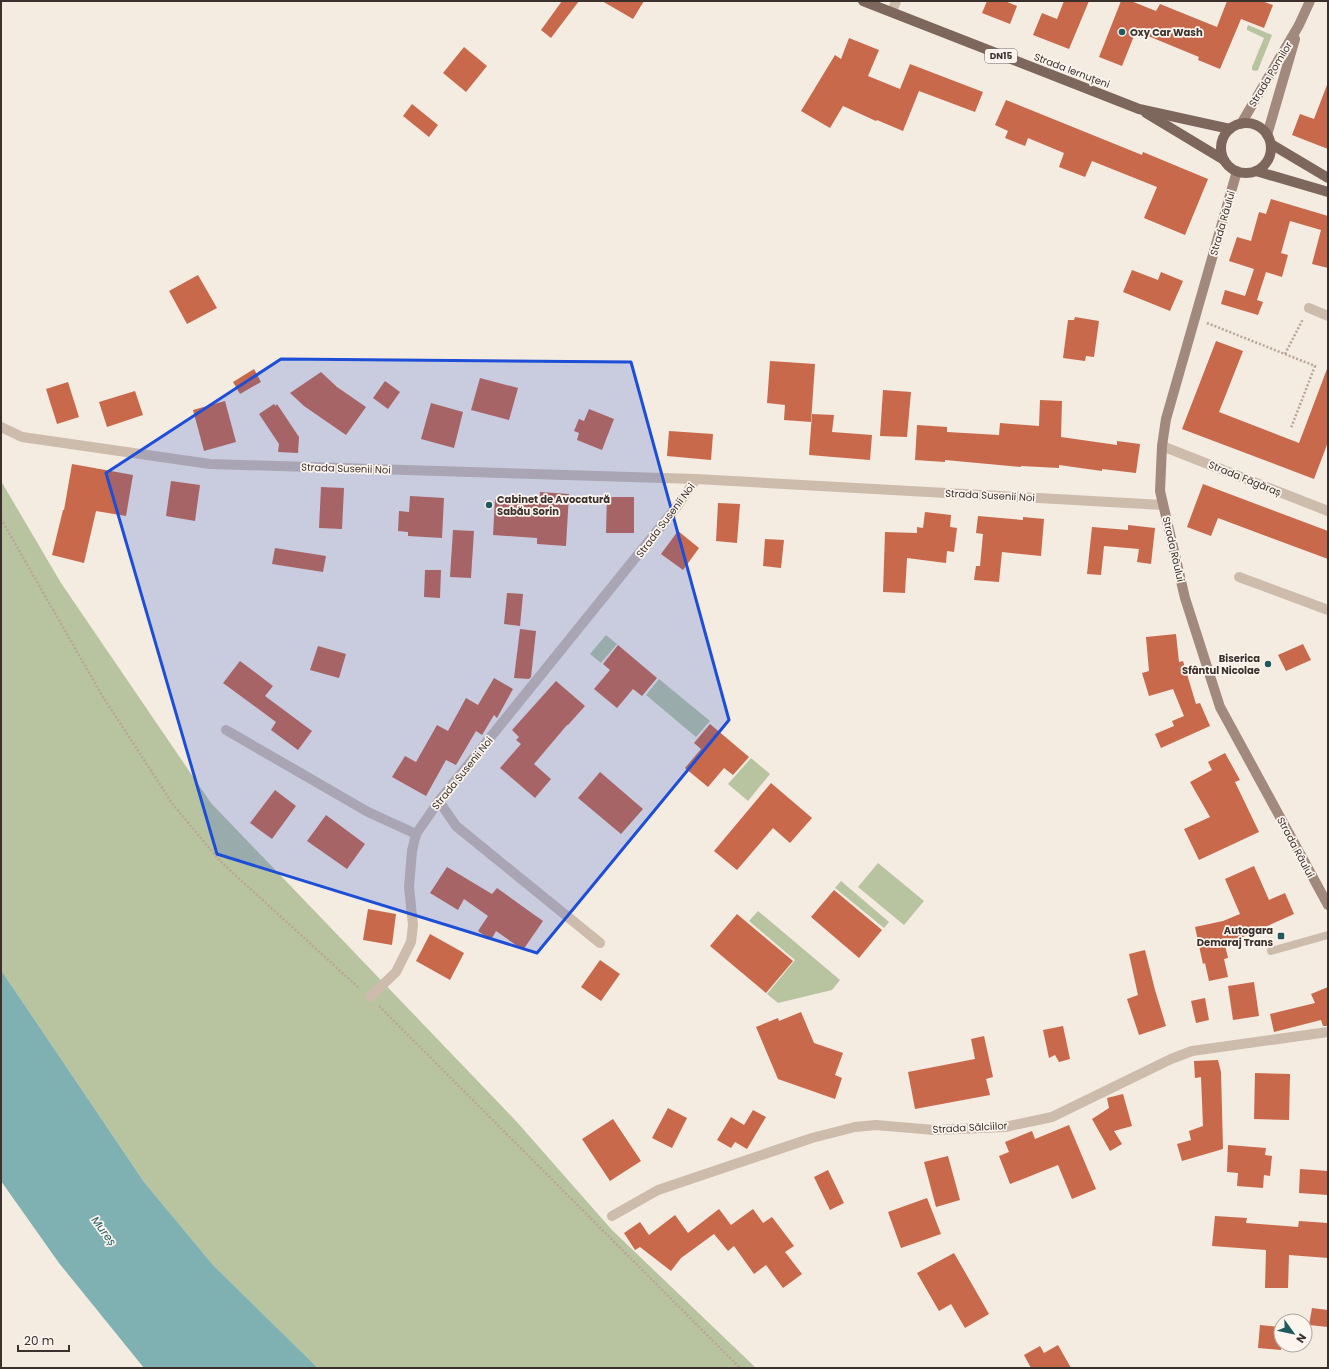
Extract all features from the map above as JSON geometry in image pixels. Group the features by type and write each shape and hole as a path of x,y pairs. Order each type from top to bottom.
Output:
{"main road":[{"name":"Strada Iernuțeni","path":"863,1 1139,109 1230,129"},
{"name":"Strada Pomilor","path":"1241,124 1299,25 1310,1"},
{"name":"Strada Pomilor","path":"1269,140 1299,25"},
{"name":"Strada Iernuțeni","path":"1139,109 1224,160"},
{"path":"1224,160 1221,152 1222,143 1230,129 1241,124 1248,123 1256,125 1262,129 1269,140 1271,152 1268,160 1256,171 1250,173 1237,171"},
{"path":"1269,140 1328,178"},
{"name":"DN15","path":"1224,160 1229,167 1237,171"},
{"name":"Strada Râului","path":"1237,171 1166,419 1162,446 1160,491 1185,598 1220,707 1328,905"},
{"path":"1256,171 1328,192"}],"street":[{"path":"892,12 896,1"},
{"path":"1309,308 1328,316"},
{"name":"Strada Susenii Noi","path":"1,427 22,437 210,464 696,479 1163,505"},
{"name":"Strada Făgăraș","path":"1162,446 1328,511"},
{"name":"Strada Susenii Noi","path":"370,998 396,972 411,942 413,925 408,887 412,851 416,834 439,801 673,511 696,479"},
{"path":"1239,577 1328,610"},
{"path":"226,730 368,812 416,834"},
{"path":"439,801 456,826 600,943"},
{"name":"Strada Sălciilor","path":"612,1216 658,1190 812,1138 855,1127 876,1125 934,1130 1005,1127 1052,1117 1192,1050 1328,1032"}],"lane":[{"path":"1271,951 1328,935"}],"path":[{"path":"1285,354 1309,308"},
{"path":"1207,323 1315,366 1291,428"},
{"path":"1,519 103,697 174,806 221,862 370,998 740,1368"}],"highlighted area":[{"path":"281,359 631,362 729,720 537,953 217,854 106,473"}],"green space":[{"path":"1248,25 1272,35 1258,70 1256,71 1252,70 1252,67 1264,38 1247,30"},
{"path":"1,481 61,583 211,803 516,1121 612,1230 756,1368 318,1368 213,1265 144,1182 1,970"},
{"path":"606,635 617,644 601,663 590,654"},
{"path":"659,679 710,721 696,737 646,695"},
{"path":"751,758 770,774 748,801 728,784"},
{"path":"878,863 924,901 904,925 858,887"},
{"path":"841,881 889,922 884,928 835,888"},
{"path":"758,911 840,980 832,990 778,1003 767,994 795,960 749,921"}],"water":[{"name":"Mureș","path":"1,970 144,1182 213,1265 318,1368 144,1368 59,1263 1,1181"}],"building":[{"path":"562,1 579,1 551,38 541,30"},
{"path":"602,1 644,1 633,19"},
{"path":"987,1 1005,1 1017,6 1010,24 982,13"},
{"path":"1064,1 1089,1 1069,49 1033,35 1042,13 1057,19"},
{"path":"1121,1 1131,1 1156,11 1160,4 1217,27 1227,1 1262,1 1273,5 1264,28 1241,19 1220,69 1198,60 1199,57 1136,31 1122,66 1099,57"},
{"path":"849,38 879,50 868,76 900,89 910,64 983,92 975,112 919,91 903,131 843,106 830,128 801,111 835,55 841,59"},
{"path":"464,47 487,66 466,92 443,73"},
{"path":"1327,85 1328,149 1292,135 1300,114 1314,119"},
{"path":"1006,100 1142,155 1143,152 1208,179 1185,235 1144,218 1157,187 1092,161 1085,177 1059,167 1064,153 1028,138 1025,146 1005,138 1008,131 995,125"},
{"path":"412,104 438,125 429,137 403,116"},
{"path":"1271,199 1328,216 1328,268 1312,264 1321,230 1290,221 1281,253 1288,255 1282,277 1266,272 1257,300 1263,302 1258,315 1221,304 1225,290 1245,296 1254,269 1229,261 1237,237 1251,241 1259,212 1266,214"},
{"path":"1132,270 1158,280 1161,272 1183,281 1170,311 1123,292"},
{"path":"198,275 217,308 187,324 169,291"},
{"path":"1075,317 1099,321 1094,357 1086,356 1085,361 1063,358 1068,320 1074,320"},
{"path":"1216,341 1243,351 1219,412 1299,443 1327,369 1328,370 1328,442 1314,479 1182,429"},
{"path":"770,361 815,364 811,422 784,420 785,405 767,403"},
{"path":"254,369 261,382 240,394 233,382"},
{"path":"321,372 337,387 366,407 346,435 304,406 290,393"},
{"path":"480,378 518,388 509,420 471,410"},
{"path":"385,381 400,392 388,409 373,398"},
{"path":"68,382 79,417 57,424 46,389"},
{"path":"883,390 911,392 907,437 880,436"},
{"path":"135,391 143,415 107,427 99,402"},
{"path":"1040,400 1062,401 1061,437 1117,445 1117,441 1140,444 1136,473 1102,469 1102,471 1059,465 1059,468 1021,467 945,460 945,462 915,460 917,425 947,427 947,432 999,435 1000,423 1039,426"},
{"path":"225,401 236,442 204,451 193,410"},
{"path":"431,403 463,412 454,448 421,439"},
{"path":"274,404 276,406 277,404 299,437 298,453 278,452 279,444 259,414"},
{"path":"589,409 614,419 602,450 577,440 579,433 574,431 579,419 584,421"},
{"path":"812,414 834,415 832,432 872,435 870,460 809,455"},
{"path":"669,431 713,434 711,460 667,456"},
{"path":"72,464 133,475 126,516 96,511 84,563 52,555 64,510"},
{"path":"171,481 200,485 195,521 166,516"},
{"path":"1203,484 1328,531 1328,559 1218,518 1211,536 1187,527"},
{"path":"321,487 344,488 342,529 319,528"},
{"path":"540,492 569,494 566,546 537,544 537,538 493,535 495,499 540,501"},
{"path":"410,496 444,498 442,538 408,536 408,532 398,531 399,511 409,512"},
{"path":"607,497 634,497 634,533 606,533"},
{"path":"718,503 740,504 737,543 716,541"},
{"path":"925,512 951,515 950,527 957,528 954,552 947,551 946,563 907,558 905,593 883,592 885,532 917,533 917,527 923,528"},
{"path":"978,516 1023,520 1023,517 1044,519 1041,556 1002,552 999,582 974,580 976,566 980,566 983,534 976,533"},
{"path":"1128,525 1155,528 1151,564 1137,562 1139,549 1104,546 1101,575 1087,574 1092,527 1128,530"},
{"path":"453,530 474,531 471,578 450,577"},
{"path":"678,531 699,548 683,570 661,554"},
{"path":"765,539 784,540 781,568 763,566"},
{"path":"275,548 326,556 323,572 272,564"},
{"path":"425,570 441,570 440,598 424,597"},
{"path":"507,593 523,594 520,626 504,624"},
{"path":"520,629 536,631 531,677 529,679 514,678"},
{"path":"1176,634 1179,662 1183,661 1196,704 1200,703 1210,726 1161,748 1155,734 1174,726 1172,721 1184,716 1173,689 1149,696 1142,673 1149,671 1146,637"},
{"path":"1303,644 1311,660 1286,671 1278,655"},
{"path":"618,645 657,678 642,696 633,689 617,708 594,689 610,670 603,664"},
{"path":"318,646 346,654 339,678 310,670"},
{"path":"240,661 273,686 265,696 312,731 298,750 271,730 276,722 223,683"},
{"path":"494,678 513,689 497,718 494,715 482,735 476,731 456,765 446,760 426,796 392,777 405,756 416,762 437,725 448,731 466,698 478,705"},
{"path":"556,681 585,706 534,764 551,779 535,798 500,768 521,744 516,740 519,737 512,730"},
{"path":"710,724 749,757 733,775 724,768 708,787 685,768 701,749 694,743"},
{"path":"1225,753 1240,780 1235,782 1259,832 1199,860 1184,829 1210,817 1190,782 1212,770 1208,762"},
{"path":"600,772 643,809 621,834 578,798"},
{"path":"771,783 812,818 790,843 773,828 737,870 714,851"},
{"path":"275,790 296,806 272,839 250,823"},
{"path":"326,815 365,844 347,869 307,841"},
{"path":"1254,866 1269,900 1285,893 1294,914 1225,945 1228,958 1224,959 1228,977 1209,981 1205,963 1203,964 1195,927 1223,921 1240,914 1225,879"},
{"path":"447,867 492,894 497,888 543,921 523,950 496,931 491,940 478,931 488,916 464,899 458,910 430,893"},
{"path":"834,890 882,930 859,958 811,917"},
{"path":"368,909 396,914 392,945 363,940"},
{"path":"737,914 793,961 766,993 710,946"},
{"path":"430,934 464,953 450,980 416,961"},
{"path":"1145,950 1166,1026 1139,1035 1127,999 1138,995 1129,954"},
{"path":"600,960 620,974 601,1001 581,987"},
{"path":"1254,982 1259,1016 1233,1020 1228,986"},
{"path":"1328,987 1328,1026 1323,1026 1321,1020 1274,1032 1270,1014 1315,1003 1311,994"},
{"path":"1205,998 1209,1020 1196,1023 1191,1001"},
{"path":"801,1012 814,1043 843,1053 835,1075 842,1078 835,1099 778,1079 756,1027 778,1018 779,1021"},
{"path":"1063,1026 1070,1059 1059,1062 1055,1055 1049,1058 1043,1030"},
{"path":"984,1036 993,1077 986,1079 990,1095 915,1109 908,1072 975,1059 971,1039"},
{"path":"1218,1060 1221,1072 1223,1149 1182,1161 1177,1144 1191,1140 1189,1131 1203,1126 1201,1077 1195,1078 1194,1061"},
{"path":"1255,1073 1290,1074 1289,1120 1254,1119"},
{"path":"1123,1094 1132,1126 1114,1131 1122,1144 1110,1151 1092,1119 1109,1108 1107,1098"},
{"path":"668,1108 687,1118 672,1148 652,1138"},
{"path":"753,1110 766,1117 747,1149 735,1142 731,1148 717,1140 731,1117 744,1125"},
{"path":"613,1119 641,1161 610,1181 582,1139"},
{"path":"1069,1125 1096,1189 1072,1199 1058,1165 1010,1184 999,1156 1009,1152 1005,1142 1032,1131 1035,1139"},
{"path":"1228,1145 1266,1148 1265,1155 1272,1156 1270,1176 1264,1175 1263,1188 1237,1186 1238,1173 1227,1172"},
{"path":"948,1156 960,1200 936,1207 924,1162"},
{"path":"1300,1169 1328,1171 1328,1195 1299,1193"},
{"path":"828,1170 844,1203 830,1210 814,1177"},
{"path":"927,1198 941,1234 901,1248 888,1212"},
{"path":"719,1209 731,1225 753,1209 763,1223 772,1217 794,1246 785,1252 802,1274 783,1288 766,1265 754,1274 734,1246 728,1251 714,1234 681,1258 671,1271 640,1247 635,1250 624,1233 640,1222 649,1235 675,1215 688,1233"},
{"path":"1215,1216 1247,1218 1246,1223 1298,1227 1299,1221 1328,1223 1328,1258 1289,1255 1288,1288 1265,1288 1266,1250 1212,1246"},
{"path":"954,1253 989,1314 965,1328 951,1304 939,1311 917,1273"},
{"path":"1312,1308 1328,1310 1328,1327 1313,1325 1313,1313 1311,1313"},
{"path":"1260,1325 1273,1326 1273,1349 1258,1348"},
{"path":"1058,1345 1071,1368 1031,1368 1024,1355 1040,1346 1044,1353"}],"place":[{"name":"Oxy Car Wash","path":"1122,32"},
{"name":"Cabinet de Avocatură Sabău Sorin","path":"489,505"},
{"name":"Biserica Sfântul Nicolae","path":"1268,664"},
{"name":"Autogara Demaraj Trans","path":"1281,936"}]}
